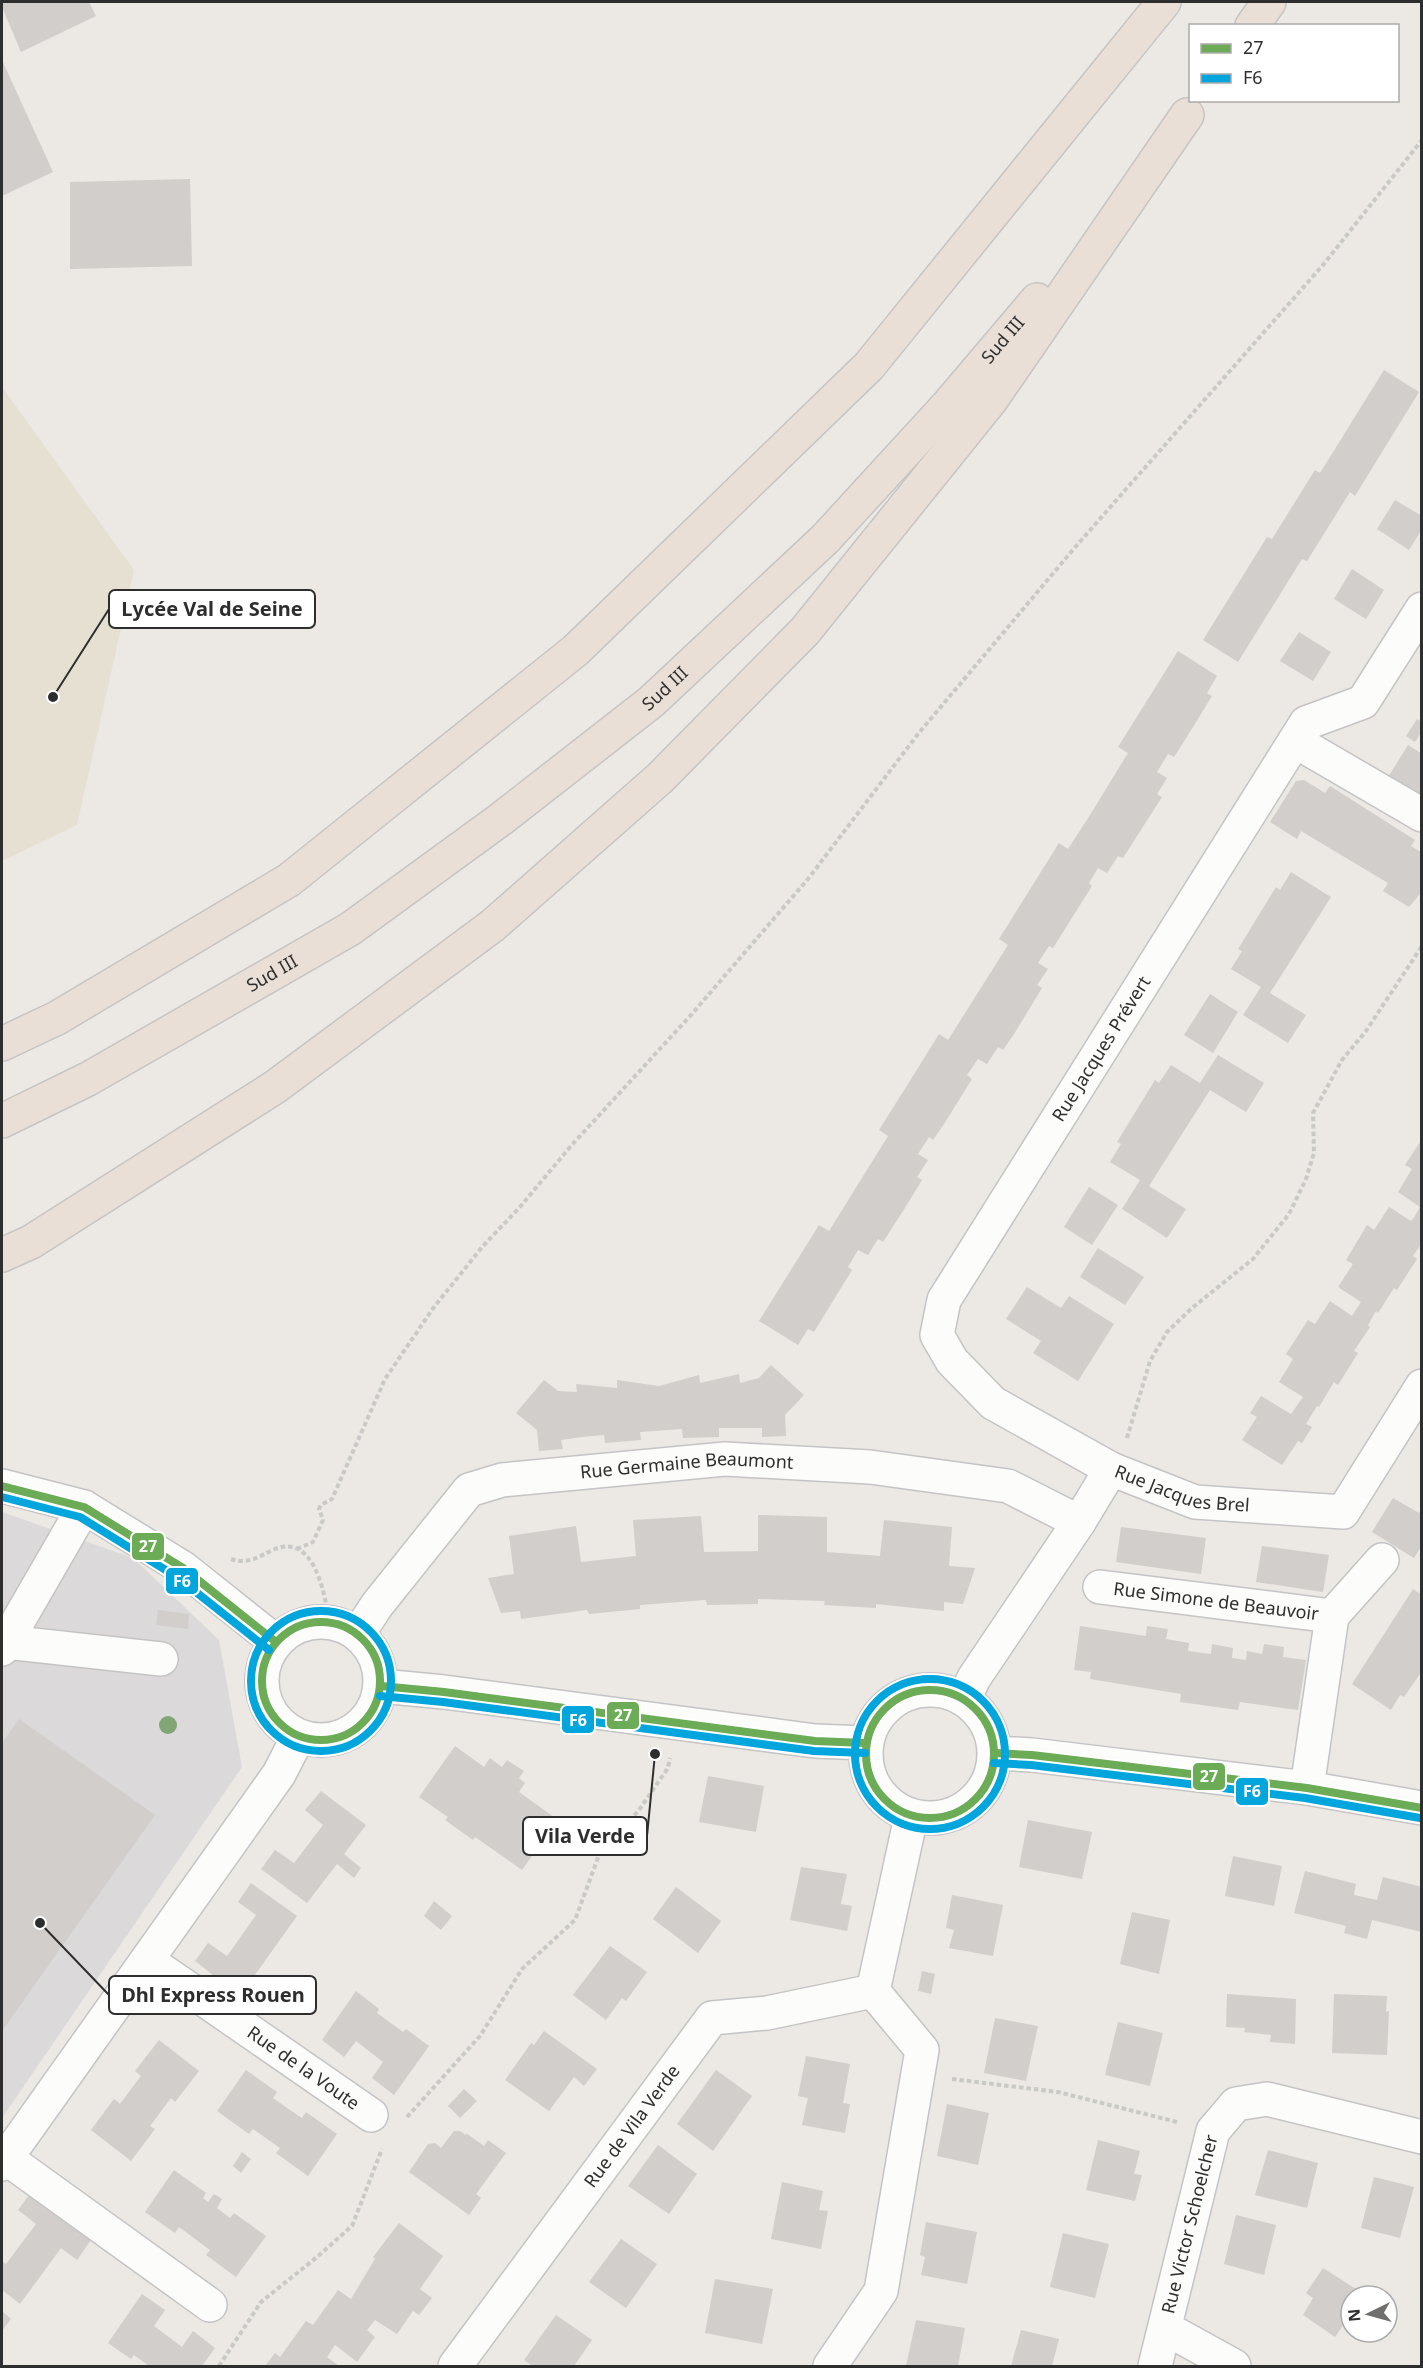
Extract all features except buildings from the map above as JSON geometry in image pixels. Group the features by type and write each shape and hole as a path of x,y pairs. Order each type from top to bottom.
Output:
{"highway":[{"path":"2,1044 57,1018 290,880 576,650 869,366 1164,2"},
{"path":"1252,24 1269,2"},
{"path":"2,1255 31,1242 275,1087 492,926 660,778 805,631 991,400 1192,108"},
{"name":"Sud III","path":"2,1121 88,1079 350,928 501,819 651,702 825,539 940,413 1086,243 1192,108"}],"street":[{"name":"Rue Jacques Prévert","path":"1111,1469 993,1403 952,1361 937,1335 944,1300 1306,723 1363,702 1422,609"},
{"path":"1295,741 1422,815"},
{"name":"Rue Jacques Brel","path":"964,1699 974,1678 1079,1522 1111,1469 1195,1502 1343,1512 1422,1386"},
{"name":"Rue Germaine Beaumont","path":"343,1628 377,1605 469,1490 502,1480 725,1459 870,1467 1008,1486 1079,1522"},
{"path":"2,1486 84,1507 183,1568 276,1642"},
{"path":"84,1507 4,1645 161,1659"},
{"name":"Rue Simone de Beauvoir","path":"1307,1788 1332,1616 1382,1560"},
{"name":"Rue Simone de Beauvoir","path":"1100,1587 1332,1616"},
{"path":"309,1622 343,1628 373,1652 380,1668 381,1686 377,1704 367,1719 354,1731 337,1739 318,1741 298,1737 284,1727 271,1713 264,1696 262,1677 266,1659 276,1642 291,1629 309,1622"},
{"path":"381,1686 444,1692 815,1741 865,1743"},
{"path":"921,1690 945,1691 964,1699 988,1724 995,1753 991,1778 977,1800 957,1814 932,1820 911,1817 886,1802 872,1784 866,1760 865,1743 879,1714 897,1698 921,1690"},
{"path":"210,2305 4,2161 279,1774 298,1737"},
{"path":"995,1753 1032,1755 1307,1788 1422,1808"},
{"path":"830,2367 880,2291 919,2075 922,2050 873,1991 911,1817"},
{"name":"Rue de la Voute","path":"147,1960 380,2128"},
{"name":"Rue de Vila Verde","path":"455,2367 712,2018 767,2013 873,1991"},
{"name":"Rue Victor Schoelcher","path":"1155,2367 1213,2131 1236,2104 1267,2099 1422,2137"},
{"name":"Rue Victor Schoelcher","path":"1164,2328 1234,2367"}],"path":[{"path":"343,1628 314,1565 297,1549 313,1542 323,1520 319,1509 321,1505 332,1499 385,1379 434,1307 483,1246 520,1208 570,1147 691,1015 808,879 925,726 1077,545 1323,266 1422,140"},
{"path":"1111,1469 1129,1434 1150,1361 1167,1332 1192,1308 1253,1259 1289,1214 1306,1179 1314,1153 1313,1113 1342,1060 1366,1031 1422,946"},
{"path":"403,2122 417,2103 480,2036 522,1969 575,1920 599,1855 639,1810 668,1768 677,1724"},
{"path":"919,2075 1058,2092 1213,2131"},
{"path":"219,2367 261,2302 352,2226 381,2151 380,2128"}],"shaded area":[{"path":"2,387 134,570 77,825 2,861"},
{"path":"2,1512 133,1558 219,1640 242,1767 2,2118"}],"transit line":[{"name":"27","path":"2,1486 84,1507 183,1568 276,1642"},
{"name":"F6","path":"2,1497 80,1517 177,1577 269,1650"},
{"name":"F6","path":"321,1611 348,1617 360,1623 370,1632 379,1642 385,1654 391,1681 385,1708 379,1720 370,1730 360,1739 348,1745 321,1751 294,1745 282,1739 272,1730 263,1720 257,1708 251,1681 257,1654 263,1642 272,1632 282,1623 294,1617 321,1611"},
{"name":"27","path":"321,1622 344,1626 363,1639 376,1658 380,1681 376,1704 363,1723 344,1736 321,1740 298,1736 279,1723 266,1704 262,1681 266,1658 279,1639 298,1626 321,1622"},
{"name":"F6","path":"930,1679 959,1685 983,1701 999,1725 1005,1754 999,1783 983,1807 959,1823 930,1829 901,1823 877,1807 861,1783 855,1754 861,1725 877,1701 901,1685 930,1679"},
{"name":"27","path":"381,1686 444,1692 815,1741 865,1743"},
{"name":"27","path":"930,1690 955,1695 975,1709 989,1729 994,1754 989,1779 975,1799 955,1813 930,1818 905,1813 885,1799 871,1779 866,1754 871,1729 885,1709 905,1695 930,1690"},
{"name":"F6","path":"380,1696 443,1702 814,1751 865,1753"},
{"name":"27","path":"995,1753 1032,1755 1307,1788 1422,1808"},
{"name":"F6","path":"994,1763 1031,1765 1305,1798 1420,1818"}],"place":[{"name":"Lycée Val de Seine","path":"53,697"},
{"name":"Vila Verde","path":"655,1754"},
{"name":"Dhl Express Rouen","path":"40,1923"}]}
